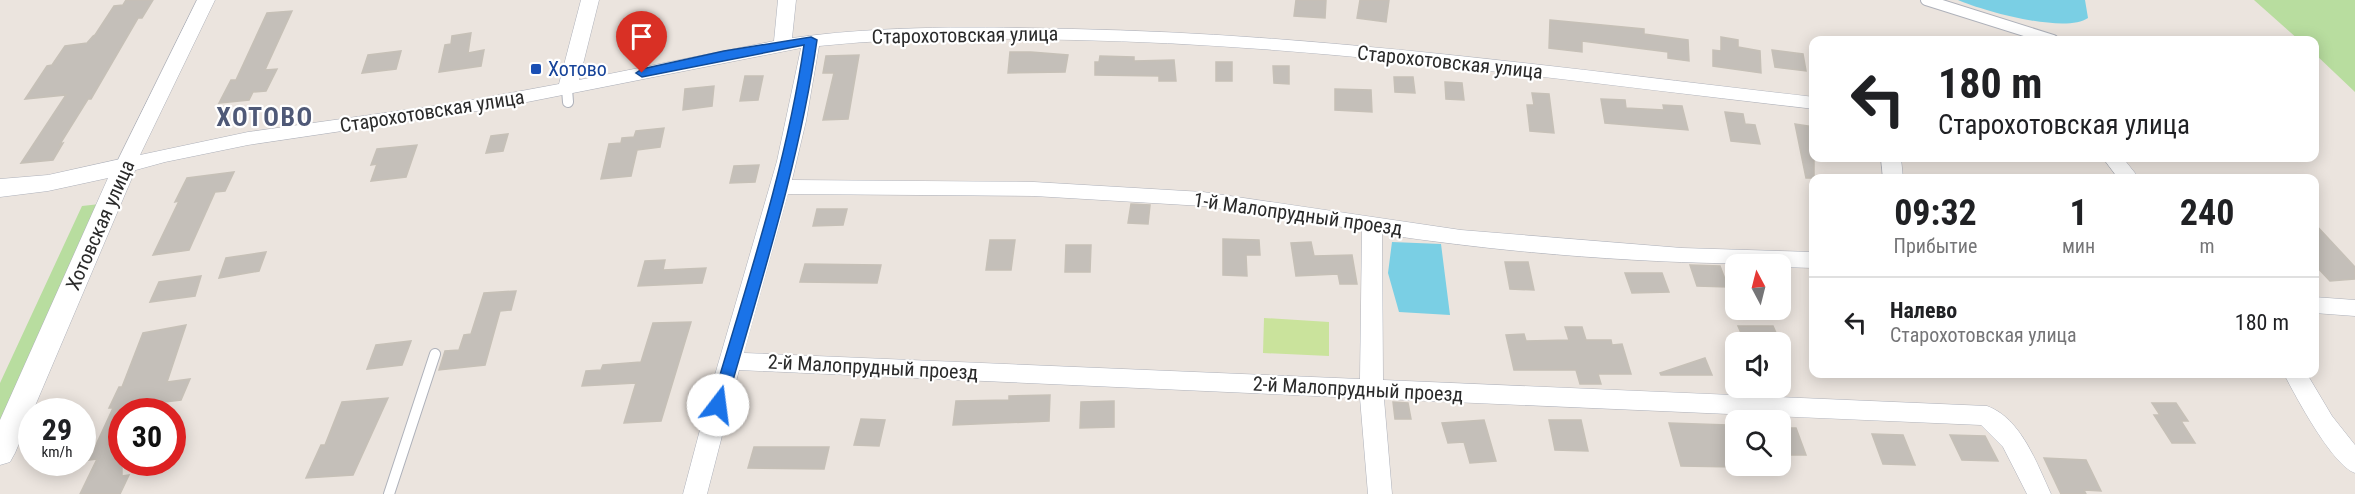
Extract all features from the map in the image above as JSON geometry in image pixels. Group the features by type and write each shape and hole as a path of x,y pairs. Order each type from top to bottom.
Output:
{"street":[{"name":"Хотовская улица","path":"0,453 125,166 206,0"},
{"path":"567,96 590,0"},
{"path":"782,45 787,0"},
{"name":"Старохотовская улица","path":"125,166 175,151 219,143 567,96 811,40 975,33 1088,33 1198,38 1354,51 1809,102"},
{"path":"695,494 730,361 782,187 803,93 811,40"},
{"path":"2116,162 2126,174"},
{"path":"0,188 48,183 125,166"},
{"name":"1-й Малопрудный проезд","path":"782,187 1034,189 1203,199 1461,238 1682,256 1809,260"},
{"path":"1372,225 1371,389 1380,494"},
{"path":"2319,305 2355,308"},
{"name":"2-й Малопрудный проезд","path":"730,361 1986,416 2012,440 2039,494"},
{"path":"2297,378 2324,423 2355,463"}],"lane":[{"path":"1926,0 2040,36"},
{"path":"389,494 435,354"}],"green space":[{"path":"2254,0 2355,0 2355,92 2319,58 2319,36 2294,36"},
{"path":"100,204 0,425 0,383 82,206"},
{"path":"1264,318 1329,322 1329,356 1263,353"}],"water":[{"path":"1958,0 2085,0 2088,18 2077,22 2043,22 2004,15"},
{"path":"1392,242 1441,244 1450,315 1399,312 1388,273"}],"building":[{"path":"126,0 153,0 142,18 138,18 91,99 88,99 60,144 63,143 53,160 21,163 66,95 25,99 47,66 52,65 65,46 87,43 114,6 123,5"},
{"path":"1296,0 1326,0 1325,18 1294,16"},
{"path":"1360,0 1389,0 1386,22 1357,18"},
{"path":"292,11 265,70 277,69 266,91 253,92 249,100 219,103 231,80 236,80 267,13"},
{"path":"1550,20 1644,29 1644,34 1688,40 1689,61 1668,58 1668,52 1582,41 1582,52 1549,48"},
{"path":"471,33 468,53 484,50 481,66 439,72 445,45 451,44 452,36"},
{"path":"1721,37 1738,40 1738,47 1760,51 1761,73 1713,66 1713,50 1721,51"},
{"path":"1772,50 1803,54 1806,71 1775,67"},
{"path":"401,51 396,69 362,73 368,55"},
{"path":"1010,52 1068,55 1065,72 1008,73"},
{"path":"859,55 848,119 823,120 834,73 823,73 826,56"},
{"path":"1100,56 1134,57 1134,61 1174,60 1176,81 1159,81 1159,76 1095,75 1095,62 1099,62"},
{"path":"1216,62 1232,62 1232,81 1216,81"},
{"path":"1273,66 1289,66 1289,84 1274,83"},
{"path":"745,76 763,76 758,100 740,101"},
{"path":"1394,77 1413,77 1415,93 1395,92"},
{"path":"1445,82 1462,83 1464,100 1446,99"},
{"path":"714,86 712,106 683,110 685,89"},
{"path":"1335,89 1371,90 1372,112 1335,110"},
{"path":"1532,93 1549,94 1554,133 1530,131 1527,105 1534,105"},
{"path":"1601,99 1625,100 1626,108 1664,110 1663,105 1682,106 1688,130 1605,123"},
{"path":"1725,112 1743,114 1745,124 1755,125 1760,144 1731,141"},
{"path":"1795,124 1809,126 1809,162 1814,162 1814,174 1809,174 1809,178 1806,178"},
{"path":"664,128 660,147 637,150 631,176 601,179 609,144 621,143 622,138 634,137 636,131"},
{"path":"508,134 503,151 486,153 491,136"},
{"path":"417,145 406,177 371,181 377,164 371,165 377,149"},
{"path":"759,165 755,182 730,183 734,166"},
{"path":"234,172 225,191 215,192 189,250 153,255 179,201 175,202 187,178"},
{"path":"1131,204 1150,205 1148,224 1128,223"},
{"path":"817,209 847,209 843,225 813,226"},
{"path":"2319,228 2355,267 2355,279 2330,281 2319,269"},
{"path":"1223,239 1259,240 1260,255 1246,255 1247,276 1223,275"},
{"path":"990,240 1015,240 1011,270 986,270"},
{"path":"1311,242 1314,256 1352,255 1357,284 1340,284 1338,274 1296,276 1291,243"},
{"path":"1066,245 1091,245 1090,272 1065,272"},
{"path":"266,252 259,271 219,278 226,258"},
{"path":"665,260 663,270 706,268 702,283 638,286 645,261"},
{"path":"1505,262 1528,262 1534,290 1510,289"},
{"path":"805,264 881,265 877,283 800,282"},
{"path":"1690,265 1720,266 1725,279 1725,287 1697,286"},
{"path":"1625,273 1662,273 1669,292 1632,293"},
{"path":"201,276 195,296 150,302 159,282"},
{"path":"516,291 511,310 500,311 485,365 439,370 445,351 459,350 464,335 471,334 484,293"},
{"path":"691,322 661,421 624,423 636,383 582,386 586,371 601,370 603,365 641,362 653,323"},
{"path":"186,325 167,382 190,379 182,398 114,398 119,387 122,387 143,333"},
{"path":"1738,326 1773,326 1776,332 1741,332"},
{"path":"1565,327 1582,327 1586,340 1611,340 1612,345 1622,344 1631,374 1598,374 1601,384 1580,384 1576,370 1514,370 1506,335 1524,334 1526,341 1569,340"},
{"path":"411,341 402,365 367,369 376,345"},
{"path":"1705,358 1712,375 1661,375 1660,373"},
{"path":"1050,395 1049,421 953,425 956,401 1009,400 1009,396"},
{"path":"388,398 353,475 306,478 321,445 325,445 342,402"},
{"path":"1114,401 1114,427 1080,428 1081,402"},
{"path":"1393,402 1408,403 1411,419 1395,419"},
{"path":"2152,403 2176,403 2188,421 2181,421 2195,443 2172,443 2154,415 2160,415"},
{"path":"108,419 108,476 129,476 120,494 80,494 89,476 96,476 96,445"},
{"path":"861,419 885,420 879,446 854,445"},
{"path":"1484,420 1496,461 1470,463 1464,442 1448,443 1442,423"},
{"path":"1549,420 1581,420 1588,451 1555,450"},
{"path":"1669,423 1725,425 1725,467 1681,466"},
{"path":"1791,428 1796,428 1806,455 1791,455"},
{"path":"1872,434 1903,435 1915,465 1883,464"},
{"path":"1950,435 1985,436 1998,461 1962,460"},
{"path":"754,447 829,447 824,469 748,468"},
{"path":"2044,458 2086,460 2101,491 2084,490 2086,494 2061,494"}],"place":[{"name":"Хотово","path":"536,69"}],"district":[{"name":"ХОТОВО","path":"265,117"}],"route":[{"path":"642,73 724,55 811,40 803,93 782,187 718,405"}]}
